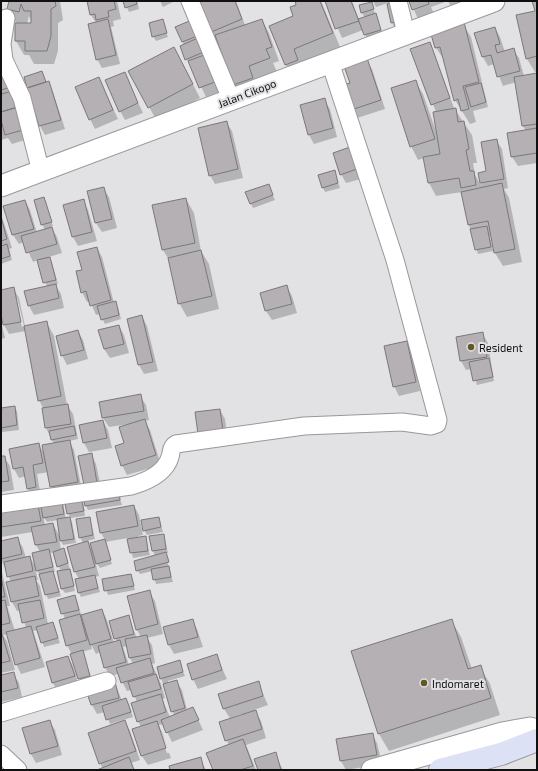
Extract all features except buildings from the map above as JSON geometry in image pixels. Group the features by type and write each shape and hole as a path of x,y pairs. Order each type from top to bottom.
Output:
{"main road":[{"path":"440,770 501,754 537,740"}],"street":[{"path":"190,1 231,100"},
{"path":"398,1 406,33"},
{"name":"Jalan Cikopo","path":"1,186 494,1"},
{"path":"6,18 2,44 4,60 22,98 41,172"},
{"path":"1,504 131,486 143,482 158,473 167,464 170,458 172,446 176,444 304,426 402,422 431,426 437,424 438,420 395,260 330,62"},
{"path":"1,713 107,681"},
{"path":"372,770 502,733 530,728 537,730"},
{"path":"1,754 18,770"}],"place":[{"name":"Resident","path":"471,347"},
{"name":"Indomaret","path":"424,683"}]}
